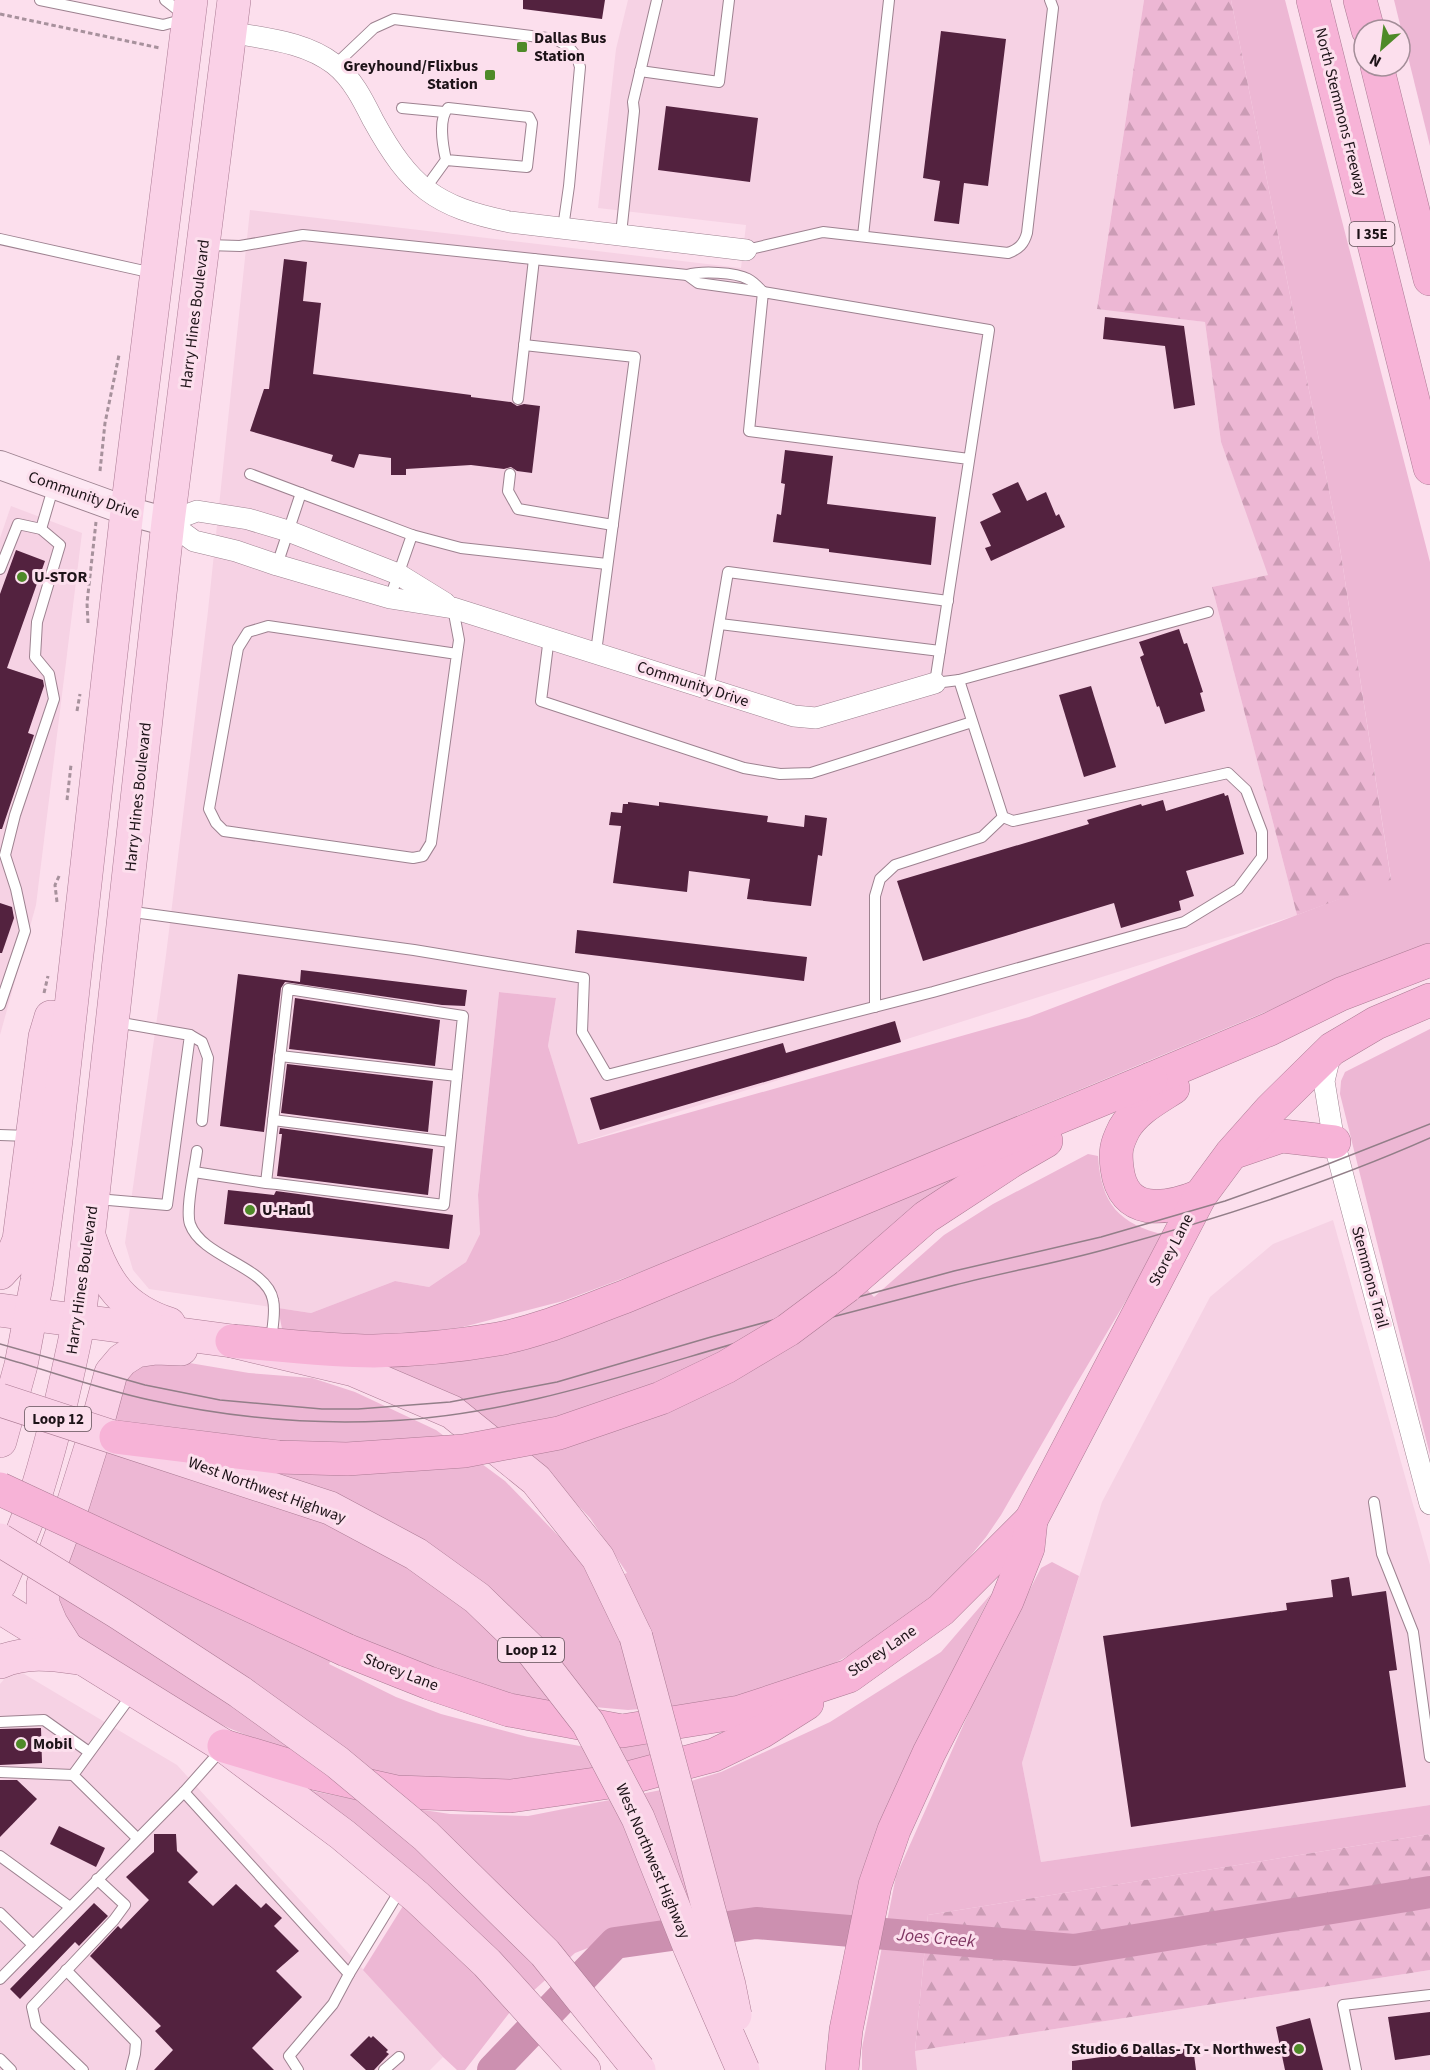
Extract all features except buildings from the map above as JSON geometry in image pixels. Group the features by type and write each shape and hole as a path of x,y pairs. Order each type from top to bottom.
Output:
{"highway":[{"name":"North Stemmons Freeway","path":"1313,0 1430,468"},
{"path":"1360,0 1365,18"},
{"name":"I 35E","path":"1380,78 1430,279"},
{"path":"226,1340 275,1351 374,1351 423,1348 499,1338 545,1326 624,1296 1151,1079 1270,1029 1341,994 1430,960"},
{"name":"Storey Lane","path":"0,1489 346,1650 429,1683 510,1710 622,1731 741,1712 849,1676 941,1610 1031,1520 1200,1196 1231,1154 1271,1109 1332,1049 1376,1023 1430,1000"},
{"path":"1200,1196 1177,1205 1159,1207 1138,1204 1126,1195 1121,1185 1115,1150 1125,1127 1154,1099 1270,1029"},
{"path":"116,1437 278,1457 347,1459 464,1451 559,1433 661,1398 726,1367 788,1330 847,1286 926,1217 1013,1160 1089,1118 1151,1079"},
{"path":"1231,1154 1262,1141 1282,1136 1334,1142"},
{"path":"842,2070 846,2030 875,1885 894,1830 911,1791 1006,1601 1028,1548 1031,1520"},
{"path":"224,1746 316,1774 397,1792 512,1796 617,1781 714,1755 761,1732 849,1676"}],"main road":[{"name":"Harry Hines Boulevard","path":"0,1584 32,1504 64,1395 79,1320 168,522 234,0"},
{"path":"0,1441 21,1365 15,1312 37,1281 45,1138 45,1037 62,975 127,511 156,274 182,6 230,32"},
{"path":"0,1273 10,1262 19,1240 45,1138 71,1015 62,975"},
{"path":"71,1015 113,1021"},
{"path":"89,1236 99,1266 110,1284 130,1304 148,1317 226,1340"},
{"path":"15,1312 226,1340"},
{"path":"75,1653 51,1623 43,1604 43,1585 75,1501 111,1373 122,1360 136,1351 156,1348 275,1351 354,1370 452,1412 537,1480 598,1558 636,1637 729,1985 745,2070"},
{"name":"West Northwest Highway","path":"0,1400 330,1508 416,1554 477,1598 533,1652 588,1723 638,1818 690,1948 745,2070"},
{"path":"0,1539 240,1692 337,1762 426,1836 545,1953 639,2070"},
{"path":"0,1608 224,1746 344,1834 487,1963 584,2070"},
{"path":"0,1662 13,1656 75,1653"}],"street":[{"path":"230,32 295,44 317,53 335,65 361,97 399,163 415,182 457,208 510,222 746,250"},
{"name":"Community Drive","path":"1,469 127,511 168,522 194,541 236,551 277,566 390,598 453,608 794,716 816,718 935,683"},
{"name":"Community Drive","path":"168,522 203,511 248,519 288,531 398,574 453,608"},
{"name":"Stemmons Trail","path":"1332,1049 1324,1080 1334,1142 1430,1504"}],"lane":[{"path":"40,0 163,25 182,6"},
{"path":"621,234 634,111 633,102 657,0"},
{"path":"640,71 719,82 729,0"},
{"path":"862,236 889,0"},
{"path":"746,250 823,232 1008,253 1016,250 1022,245 1026,233 1053,8 1050,0"},
{"path":"335,65 374,28 394,19 555,39 567,45 576,54 580,67 563,228"},
{"path":"402,108 444,112"},
{"path":"425,189 446,160 442,142 444,112 448,108 529,117 532,123 527,167 446,160"},
{"path":"204,245 240,246 303,235 687,275 698,283 989,330 935,683 959,680 1208,612"},
{"path":"0,239 156,274"},
{"path":"518,399 534,259"},
{"path":"763,292 749,431 969,459"},
{"path":"524,345 635,357 596,652"},
{"path":"250,474 412,535 461,548 607,564"},
{"path":"510,474 508,491 518,509 613,525"},
{"path":"41,529 54,485"},
{"path":"277,566 301,493"},
{"path":"0,569 18,524 41,529 60,545 37,622 35,657 49,674 54,699 15,815 5,855 16,889 25,931 0,1005"},
{"path":"390,598 412,535"},
{"path":"708,690 728,572 948,600"},
{"path":"453,608 459,640 431,843 423,856 413,858 224,831 216,823 209,809 238,648 248,632 267,626 457,654"},
{"path":"720,624 940,651"},
{"path":"549,637 541,700 744,768 780,774 811,773 972,722"},
{"path":"959,680 1003,817"},
{"path":"126,911 414,950 584,978 582,1032 607,1075 875,1007 1184,922 1238,889 1262,857 1262,832 1246,790 1228,773 1013,821 1003,817"},
{"path":"875,1007 875,896 880,879 895,866 982,837 1003,817"},
{"path":"194,1172 266,1183 444,1205 463,1016 288,989 266,1183"},
{"path":"113,1021 190,1035 202,1042 208,1058 201,1121"},
{"path":"93,1199 167,1205 190,1035"},
{"path":"280,1056 457,1076"},
{"path":"273,1120 450,1142"},
{"path":"0,1135 45,1138"},
{"path":"197,1151 189,1200 189,1224 198,1236 223,1257 260,1277 273,1299 275,1351"},
{"path":"1374,1503 1382,1554 1413,1632 1430,1758"},
{"path":"73,1774 135,1690"},
{"path":"0,1722 44,1720 89,1752"},
{"path":"0,1979 184,1792 224,1746"},
{"path":"0,1772 73,1774 137,1838"},
{"path":"184,1792 349,1974"},
{"path":"0,1856 70,1907"},
{"path":"83,2070 36,2025 32,2007 114,1920 125,1905 97,1879"},
{"path":"298,2070 289,2056 333,2004 403,1885"},
{"path":"0,1914 33,1945"},
{"path":"66,1970 136,2042 131,2070"},
{"path":"1356,2070 1343,2005 1430,1995"},
{"path":"384,2070 399,2057"},
{"path":"0,2059 11,2070"}],"path":[{"path":"0,14 160,48"},
{"path":"100,471 105,423 122,345"},
{"path":"88,628 87,603 96,520"},
{"path":"77,714 81,690"},
{"path":"67,808 71,765"},
{"path":"58,908 55,885 62,869"},
{"path":"43,998 62,975"}],"shaded area":[{"path":"628,0 1144,0 1097,308 1205,322 1221,442 1269,575 1212,587 1297,915 577,1144 548,1046 556,998 499,992 478,1195 480,1234 466,1262 429,1287 395,1281 311,1313 149,1289 133,1270 125,1243 166,955 208,611 250,210 741,268 746,225 598,208 616,49"},
{"path":"11,506 82,533 36,905 0,1035 0,538"},
{"path":"1333,1220 1430,1565 1430,1805 1041,1862 1022,1763 1102,1502 1210,1297 1273,1244"},
{"path":"14,1668 177,1765 443,2057 430,2070 0,2070 0,1684"},
{"path":"1430,1970 1430,2070 917,2070 915,2051"}],"green space":[{"path":"1144,0 1231,0 1338,535 1391,880 1297,915 1212,587 1268,575 1221,442 1205,322 1097,309"},
{"path":"1231,0 1285,0 1430,562 1430,943 680,1257 563,1301 463,1327 380,1337 332,1338 282,1329 278,1308 311,1313 395,1281 429,1287 466,1262 480,1234 478,1195 499,992 556,998 548,1046 578,1144 1029,1017 1391,879 1338,535"},
{"path":"1394,0 1430,0 1430,146 1412,73 1412,18 1398,18"},
{"path":"1430,1029 1430,1455 1340,1094 1341,1081 1345,1072"},
{"path":"1088,1154 1098,1156 1103,1187 1115,1209 1136,1225 1165,1235 986,1537 930,1598 860,1649 806,1676 748,1695 689,1705 628,1710 549,1703 499,1694 344,1632 329,1664 396,1697 441,1714 528,1737 586,1747 651,1744 658,1766 584,1783 396,1782 281,1749 193,1711 70,1631 52,1606 118,1388 135,1366 160,1358 249,1373 312,1378 355,1392 436,1430 505,1481 577,1555 595,1586 627,1573 590,1518 566,1493 423,1386 372,1358 410,1361 964,1172 849,1270 874,1297 944,1235 993,1204"},
{"path":"1052,1562 1079,1576 1022,1763 1041,1862 1430,1805 1430,1834 928,1915 915,2051 917,2070 862,2070 862,2048 896,1876 987,1672 1041,1568"},
{"path":"991,1594 902,1772 857,1921 734,1915 634,1930 575,1953 510,2012 465,2070 457,2070 443,2057 363,1970 403,1906 298,1788 357,1800 450,1814 528,1816 661,1790 721,1772 830,1722 941,1652"},
{"path":"1430,1834 1430,1970 915,2051 928,1915"}],"waterway":[{"name":"Joes Creek","path":"493,2070 615,1943 756,1923 1074,1950 1430,1892"}],"tram line":[{"path":"0,1344 145,1385 220,1400 322,1409 358,1409 450,1402 557,1382 711,1337 954,1271 1101,1237 1225,1201 1430,1124"},
{"path":"0,1357 131,1396 208,1411 327,1422 438,1417 540,1398 790,1328 1148,1238 1230,1213 1351,1171 1430,1138"}],"place":[{"name":"Dallas Bus Station","path":"522,47"},
{"name":"Greyhound/Flixbus Station","path":"490,75"},
{"name":"U-STOR","path":"22,577"},
{"name":"U-Haul","path":"250,1210"},
{"name":"Mobil","path":"21,1744"},
{"name":"Studio 6 Dallas- Tx - Northwest","path":"1299,2049"}]}
